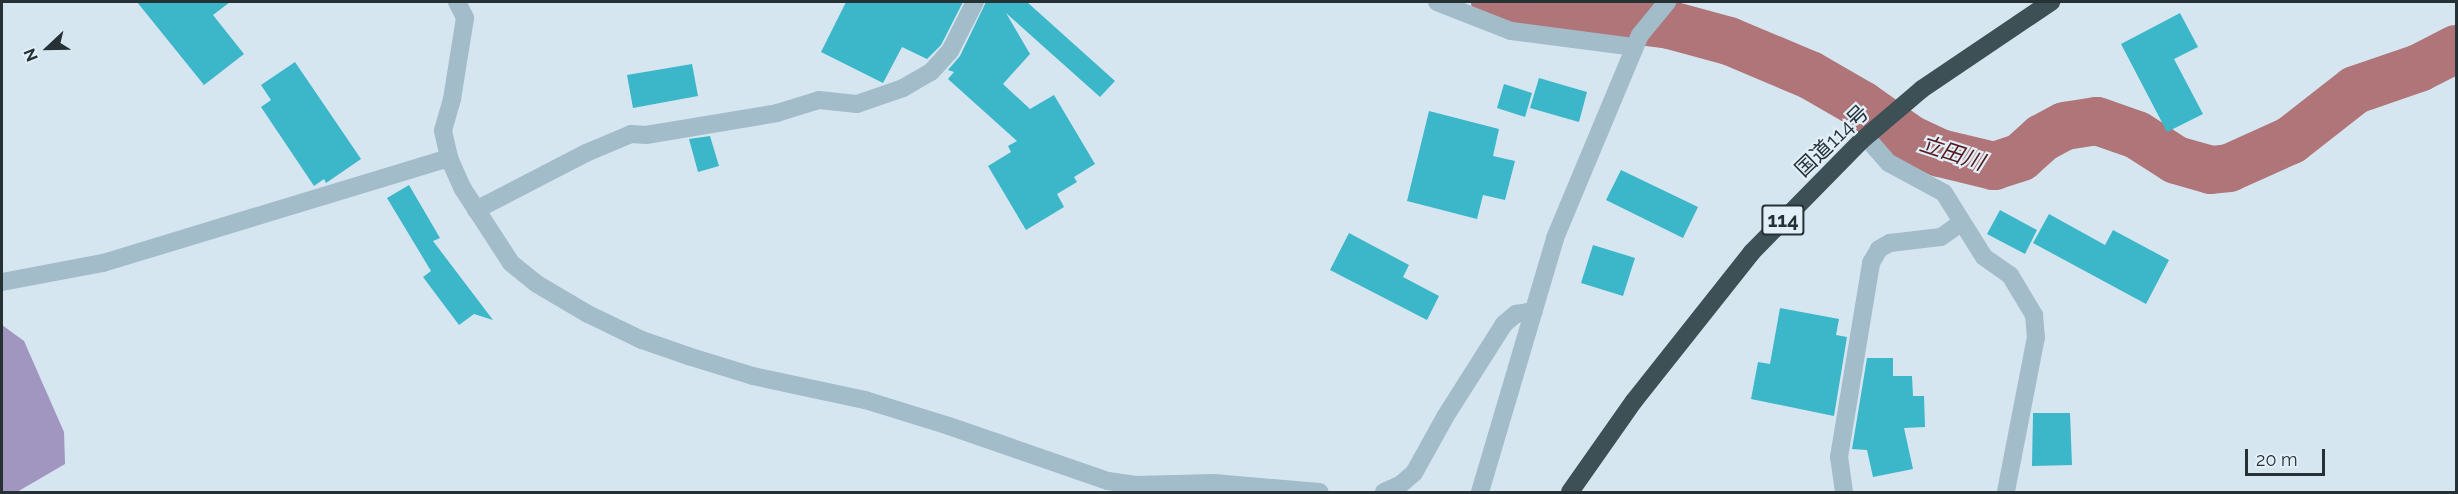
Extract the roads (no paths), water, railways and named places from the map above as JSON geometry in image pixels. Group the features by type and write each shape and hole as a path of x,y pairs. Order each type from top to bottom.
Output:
{"highway":[{"name":"国道114号","path":"1570,492 1634,401 1752,252 1866,136 1922,89 2051,2"}],"street":[{"path":"457,2 465,18 452,99 443,131 449,158 476,210 511,263 537,284 588,314 651,343 753,376 875,403 1108,481 1136,485 1214,483 1320,492"},
{"path":"476,210 586,153 631,135 646,135 777,112 819,100 857,104 903,88 932,72 950,51 975,2"},
{"path":"1437,2 1511,31 1635,47"},
{"path":"1480,492 1555,238 1640,35 1667,2"},
{"path":"1866,136 1889,163 1944,193 1984,257 2010,275 2034,315 2036,337 2006,492"},
{"path":"2,282 103,263 449,158"},
{"path":"1844,492 1839,457 1871,263 1879,249 1890,243 1941,237 1961,223"},
{"path":"1384,492 1392,490 1414,473 1444,417 1504,324 1516,314 1534,311"}],"waterway":[{"name":"立田川","path":"1495,2 1549,20 1600,16 1670,25 1729,41 1810,75 1862,105 1910,139 1940,153 1994,166 2021,157 2042,138 2065,126 2097,121 2137,135 2176,160 2211,170 2229,168 2291,140 2355,90 2419,68 2456,49"}]}
